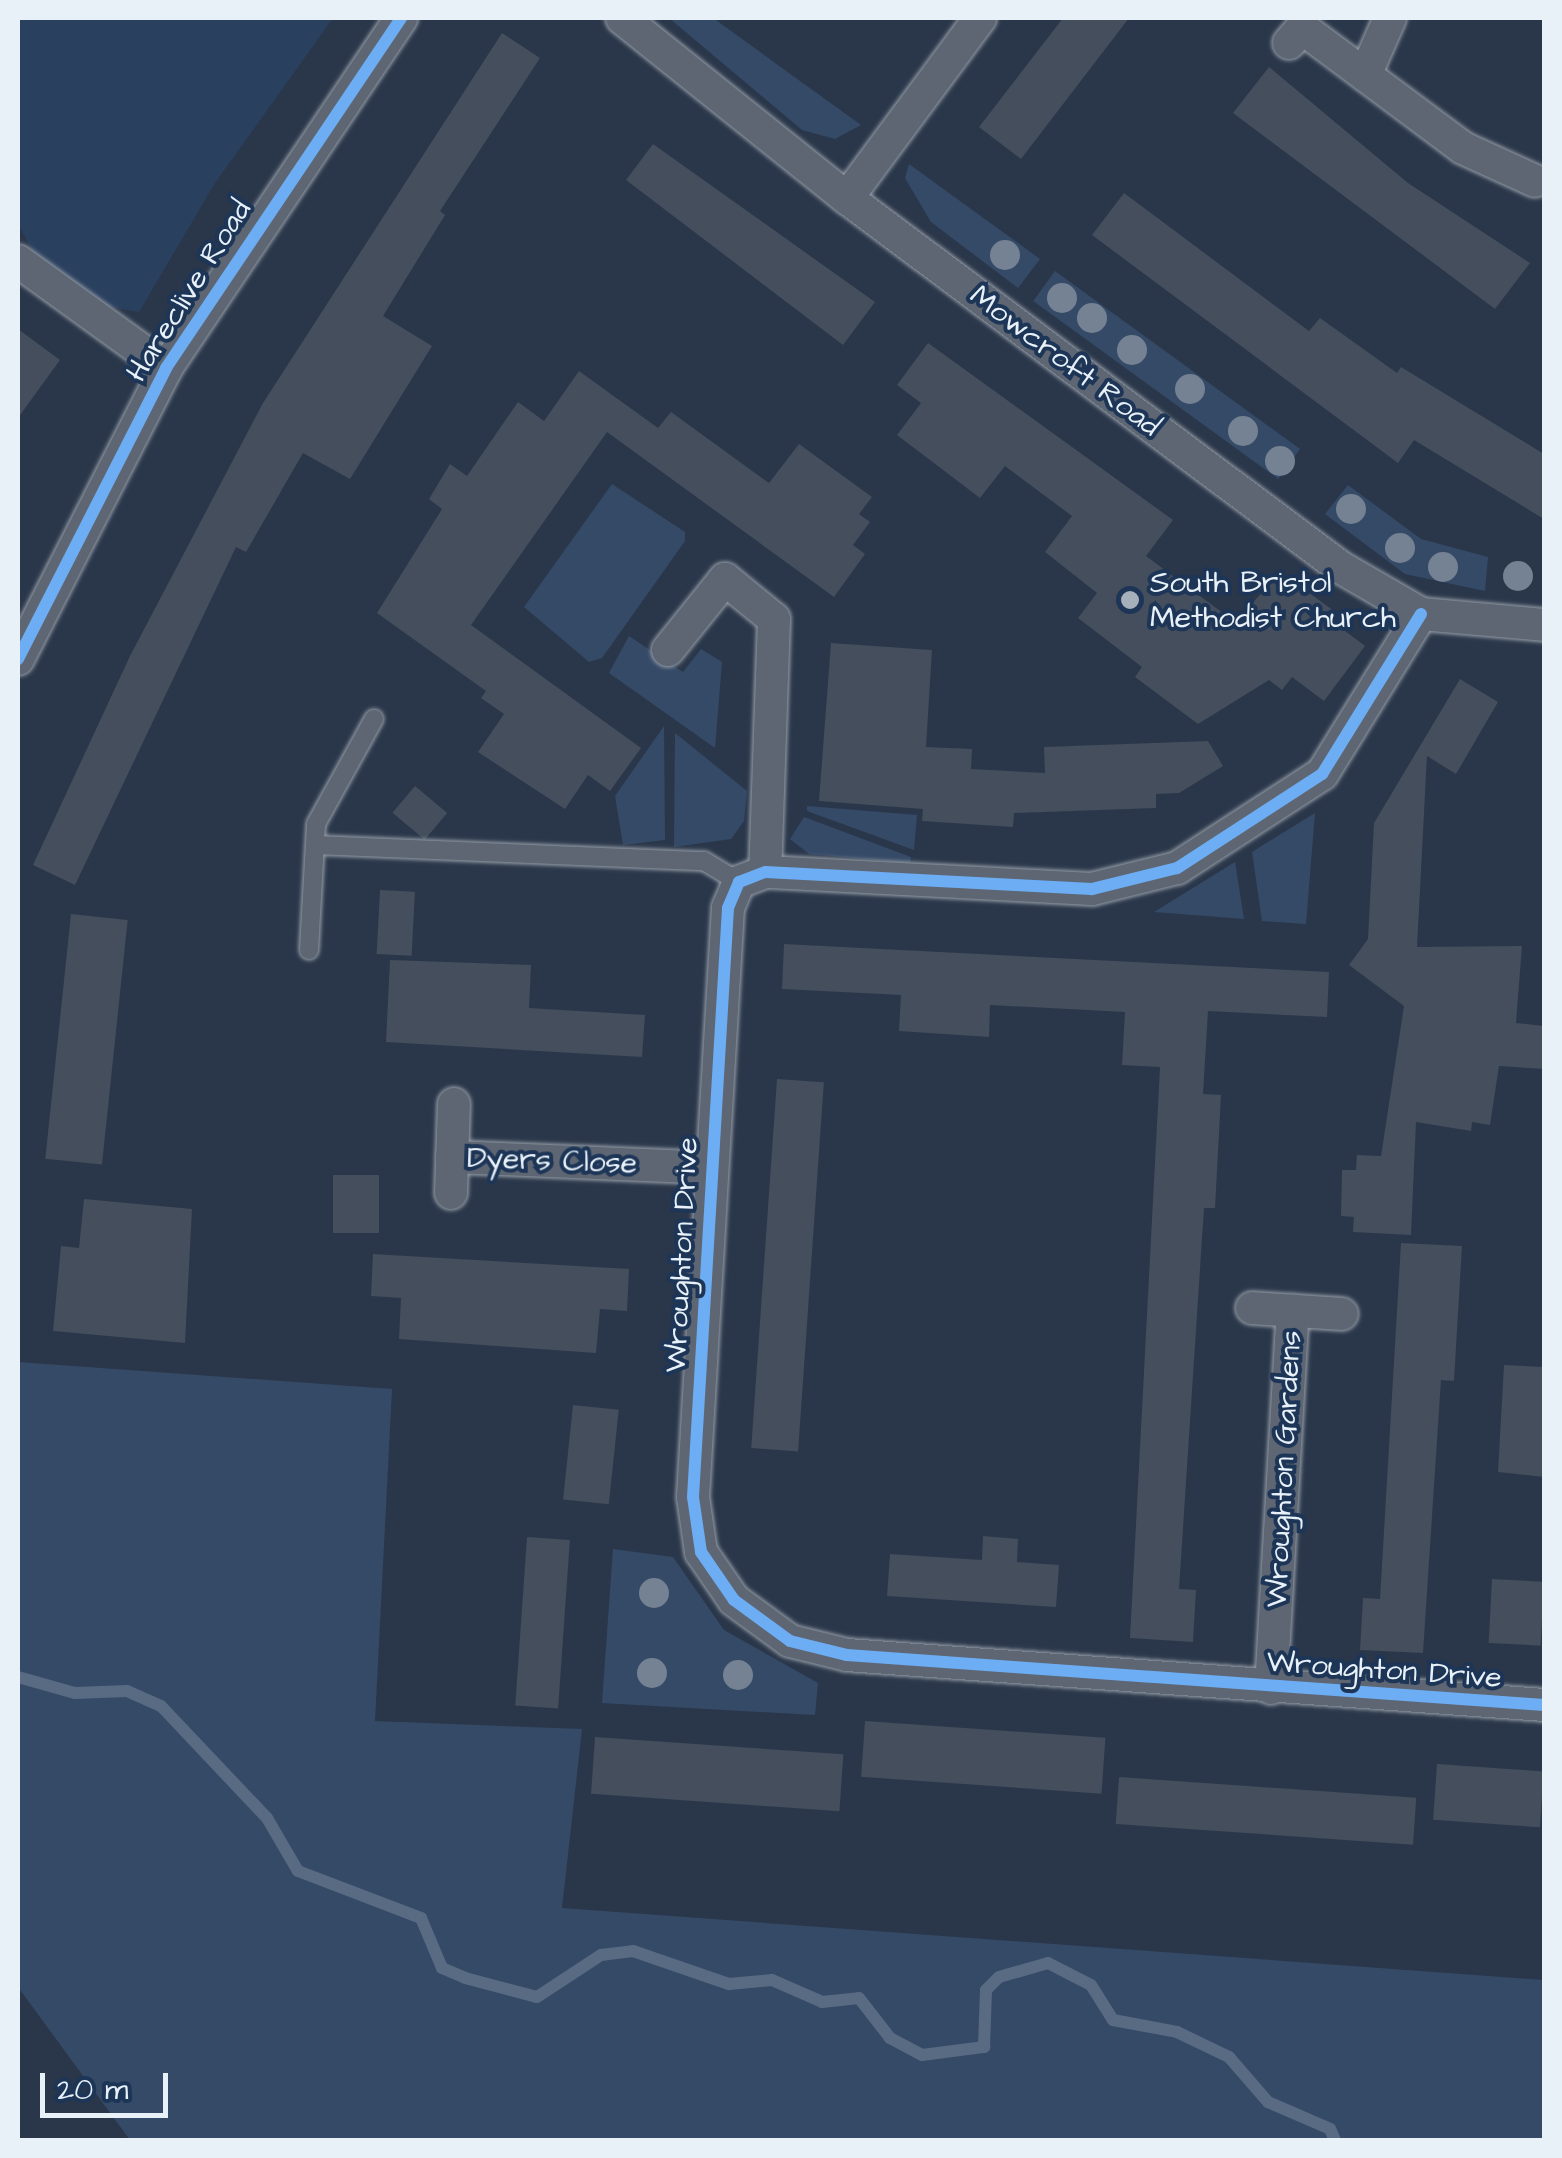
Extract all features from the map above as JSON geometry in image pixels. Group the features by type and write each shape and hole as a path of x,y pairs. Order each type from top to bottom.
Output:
{"street":[{"name":"Hareclive Road","path":"18,659 166,368 400,18"},
{"name":"Mowcroft Road","path":"622,18 847,198 1340,567 1421,614 1544,625"},
{"path":"847,198 980,18"},
{"path":"1365,76 1390,18"},
{"path":"1289,43 1302,28 1463,148 1535,182"},
{"path":"18,261 166,368"},
{"name":"Wroughton Drive","path":"668,650 724,579 774,619 752,877 728,908 693,1497 701,1552 734,1600 790,1642 848,1655 1544,1705"},
{"path":"752,877 1092,890 1177,868 1322,774 1421,614"},
{"name":"Dyers Close","path":"451,1193 454,1104"},
{"name":"Dyers Close","path":"452,1157 712,1168"},
{"name":"Wroughton Gardens","path":"1252,1308 1342,1314"},
{"name":"Wroughton Gardens","path":"1271,1688 1294,1311"}],"lane":[{"path":"309,950 314,845 321,811 374,719"},
{"path":"314,845 704,861 752,877"}],"shaded area":[{"path":"18,18 333,18 215,183 139,312 105,306 37,259 18,224"},
{"path":"669,18 713,18 861,125 835,139 802,130"},
{"path":"909,164 1040,259 1018,288 931,222 905,178"},
{"path":"1055,271 1300,449 1278,479 1033,301"},
{"path":"612,484 685,532 685,541 602,658 589,662 524,607"},
{"path":"1348,485 1421,539 1488,557 1485,591 1405,574 1325,514"},
{"path":"629,636 683,672 701,649 722,662 715,748 609,673"},
{"path":"664,726 665,840 623,845 615,796"},
{"path":"675,733 747,791 744,821 731,839 674,847"},
{"path":"807,806 917,815 914,850 807,811"},
{"path":"1315,813 1306,924 1262,921 1252,852"},
{"path":"804,817 911,857 910,863 809,854 790,839"},
{"path":"1235,862 1244,919 1154,912"},
{"path":"18,1362 392,1389 375,1721 582,1729 562,1908 1544,1980 1544,2140 130,2140 18,1987"},
{"path":"613,1549 673,1557 724,1630 818,1683 815,1715 602,1703"}],"building":[{"path":"1063,18 1129,18 1021,159 979,127"},
{"path":"502,33 540,58 440,211 445,215 383,316 432,346 350,479 303,453 246,552 236,547 75,885 33,865 130,656 263,403"},
{"path":"1269,67 1408,183 1530,263 1495,309 1233,113"},
{"path":"653,144 875,302 843,345 626,180"},
{"path":"1124,193 1309,331 1320,318 1397,373 1401,367 1544,454 1544,519 1414,440 1398,463 1092,235"},
{"path":"18,329 60,360 18,418"},
{"path":"928,343 1173,520 1146,556 1235,622 1281,572 1338,614 1333,622 1365,646 1324,701 1292,677 1282,690 1269,680 1198,724 1135,677 1142,667 1078,618 1097,593 1045,552 1072,516 1005,466 980,498 897,435 921,403 897,385"},
{"path":"579,371 658,428 671,412 769,483 799,444 872,497 859,514 870,522 853,545 865,554 834,597 607,432 471,625 641,748 610,791 588,775 565,809 478,752 504,714 481,698 486,691 377,613 442,509 429,499 450,464 467,476 518,402 544,421"},
{"path":"831,643 932,650 926,747 972,749 971,769 1045,773 1044,747 1208,741 1223,766 1179,793 1156,794 1156,808 1014,813 1013,827 922,821 923,809 819,801"},
{"path":"1460,679 1498,702 1456,774 1427,756 1417,947 1522,946 1516,1023 1544,1026 1544,1069 1499,1066 1490,1125 1472,1122 1471,1131 1416,1122 1411,1235 1353,1232 1354,1217 1341,1216 1342,1170 1356,1170 1357,1155 1381,1156 1404,1006 1349,965 1368,939 1374,823"},
{"path":"415,786 447,813 425,840 393,813"},
{"path":"380,890 415,892 412,956 377,954"},
{"path":"71,914 128,920 102,1165 45,1159"},
{"path":"784,944 1329,972 1327,1017 1208,1011 1203,1094 1221,1095 1215,1208 1204,1208 1179,1589 1196,1590 1193,1642 1130,1638 1160,1067 1122,1065 1125,1012 990,1005 989,1037 899,1031 901,995 782,989"},
{"path":"390,960 531,965 529,1008 645,1015 642,1057 386,1042"},
{"path":"777,1079 824,1082 798,1451 751,1448"},
{"path":"333,1175 379,1175 379,1233 333,1233"},
{"path":"84,1199 192,1209 185,1343 53,1331 61,1246 79,1248"},
{"path":"1401,1243 1462,1246 1454,1381 1441,1380 1423,1653 1360,1650 1363,1598 1380,1599"},
{"path":"373,1254 629,1269 627,1311 600,1309 596,1353 399,1339 401,1298 371,1296"},
{"path":"1504,1365 1544,1367 1544,1477 1498,1472"},
{"path":"573,1405 619,1410 609,1504 563,1499"},
{"path":"983,1536 1018,1539 1017,1562 1059,1565 1056,1607 887,1596 890,1554 982,1560"},
{"path":"527,1537 570,1540 558,1709 515,1706"},
{"path":"1492,1579 1544,1582 1541,1646 1489,1643"},
{"path":"865,1721 1105,1738 1102,1794 861,1777"},
{"path":"595,1737 843,1754 839,1811 591,1794"},
{"path":"1437,1764 1544,1771 1540,1827 1433,1820"},
{"path":"1119,1777 1416,1798 1413,1845 1116,1824"}],"waterway":[{"path":"18,1677 75,1693 127,1691 161,1706 267,1818 298,1871 421,1918 442,1968 465,1978 537,1997 601,1955 633,1951 729,1984 772,1980 822,2002 859,1998 890,2038 922,2055 984,2047 986,1990 999,1977 1048,1963 1091,1985 1113,2020 1177,2032 1229,2057 1268,2102 1330,2129 1335,2140"}],"cycle path":[{"path":"18,659 166,368 401,18"},
{"path":"1421,614 1322,774 1177,868 1092,889 765,872 739,882 728,908 693,1497 701,1552 734,1600 790,1641 847,1655 1544,1705"}],"place":[{"name":"South Bristol Methodist Church","path":"1130,600"}]}
